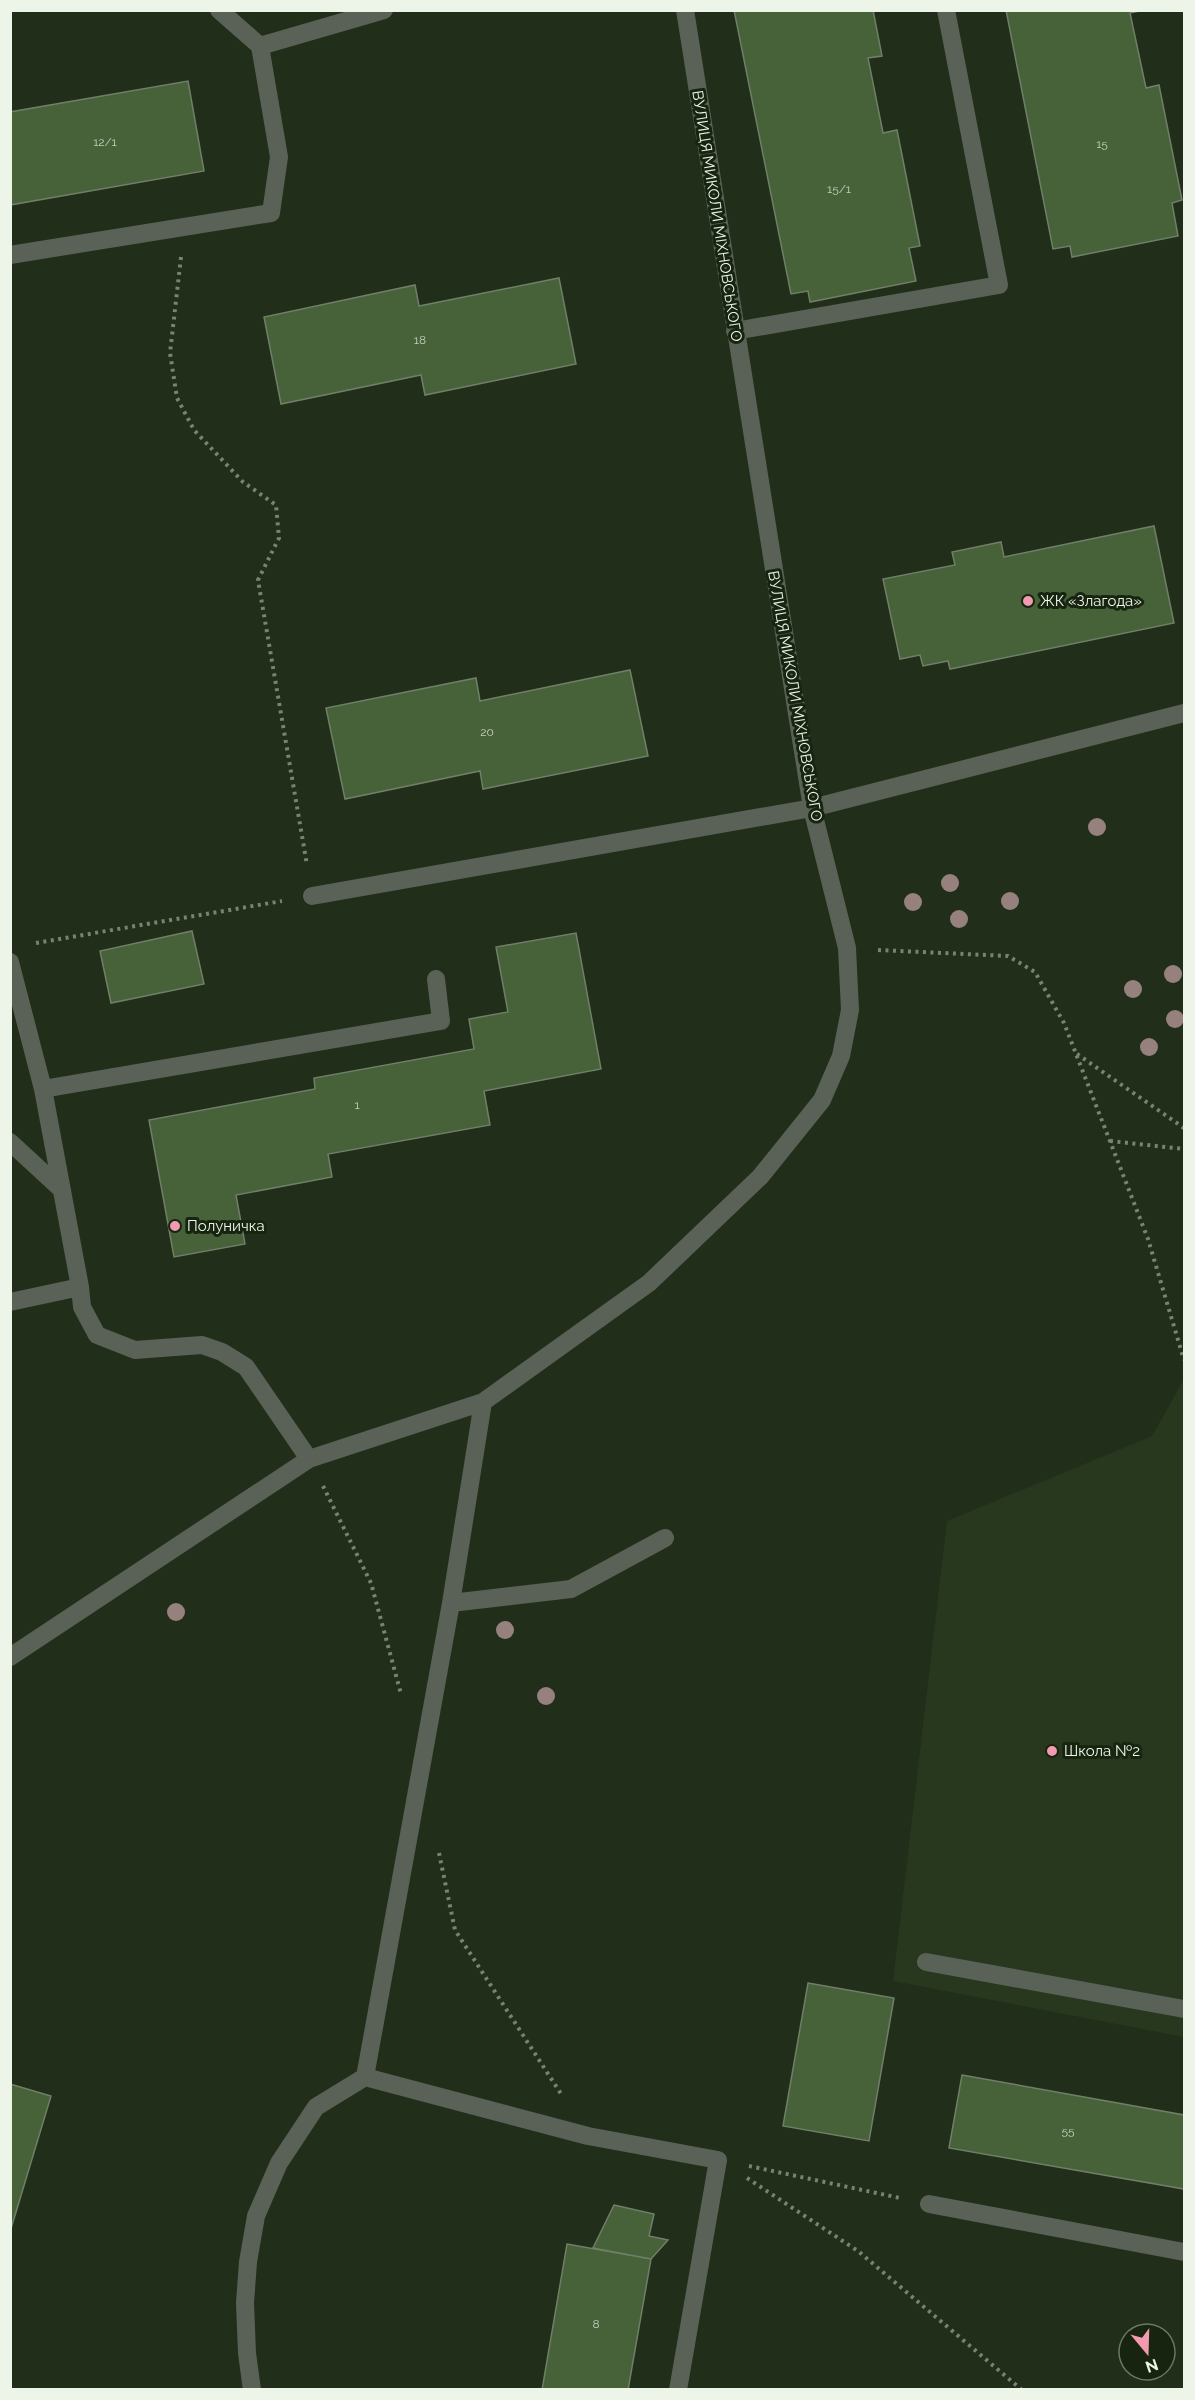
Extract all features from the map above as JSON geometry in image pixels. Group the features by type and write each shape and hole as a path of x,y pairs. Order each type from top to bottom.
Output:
{"street":[{"path":"10,255 271,213 279,157 260,46 219,10"},
{"path":"260,46 384,10"},
{"name":"ВУЛИЦЯ МИКОЛИ МІХНОВСЬКОГО","path":"10,1657 309,1459 483,1402 649,1282 760,1177 822,1100 841,1056 850,1010 847,948 812,808 686,10"},
{"path":"735,331 999,285 946,10"},
{"path":"312,896 812,808 1185,713"},
{"path":"10,962 43,1089 82,1307 97,1335 135,1350 202,1345 222,1352 246,1367 309,1459"},
{"path":"43,1089 441,1021 436,979"},
{"path":"10,1142 62,1189"},
{"path":"10,1302 80,1287"},
{"path":"365,2077 451,1603 483,1402"},
{"path":"451,1603 571,1589 665,1538"},
{"path":"926,1962 1185,2009"},
{"path":"252,2390 247,2353 245,2303 248,2262 256,2216 279,2163 316,2108 365,2077 588,2136 718,2160 678,2390"},
{"path":"929,2204 1185,2252"}],"path":[{"path":"34,944 312,896 258,580 279,538 276,505 243,482 194,430 177,398 170,353 185,227"},
{"path":"847,948 1008,956 1035,972 1064,1023 1148,1239 1185,1360"},
{"path":"1076,1054 1185,1128"},
{"path":"1110,1141 1185,1149"},
{"path":"718,2160 929,2204"},
{"path":"718,2160 858,2251 1022,2390"}],"shaded area":[{"name":"Школа №2","path":"1184,1379 1184,2037 893,1981 947,1521 1152,1436"}],"building":[{"path":"734,10 873,10 882,56 868,58 883,133 897,130 920,246 909,248 916,281 810,302 808,291 791,294"},
{"path":"1006,10 1144,10 1130,13 1146,88 1159,85 1182,200 1172,203 1178,236 1072,257 1070,246 1053,249"},
{"path":"188,81 204,171 10,205 10,112"},
{"path":"559,278 576,364 425,395 421,375 281,404 264,317 415,285 419,306"},
{"name":"ЖК «Злагода»","path":"1154,526 1174,623 950,669 948,661 923,666 920,655 900,659 883,579 955,565 952,552 1001,542 1004,557"},
{"path":"630,670 648,756 483,789 480,771 345,799 326,708 476,678 480,701"},
{"path":"192,931 204,984 111,1003 100,951"},
{"path":"576,933 601,1069 484,1091 490,1125 328,1154 332,1177 236,1195 245,1244 174,1257 149,1120 315,1089 314,1078 474,1049 469,1019 508,1012 496,947"},
{"path":"808,1983 894,1998 869,2141 783,2126"},
{"path":"962,2075 1184,2115 1184,2189 949,2148"},
{"path":"10,2084 51,2096 10,2232"},
{"path":"614,2205 654,2214 649,2236 668,2240 651,2259 593,2248"},
{"path":"567,2244 651,2259 628,2390 542,2390"}],"place":[{"name":"ЖК «Злагода»","path":"1028,601"},
{"name":"Полуничка","path":"175,1226"},
{"name":"Школа №2","path":"1052,1751"}]}
